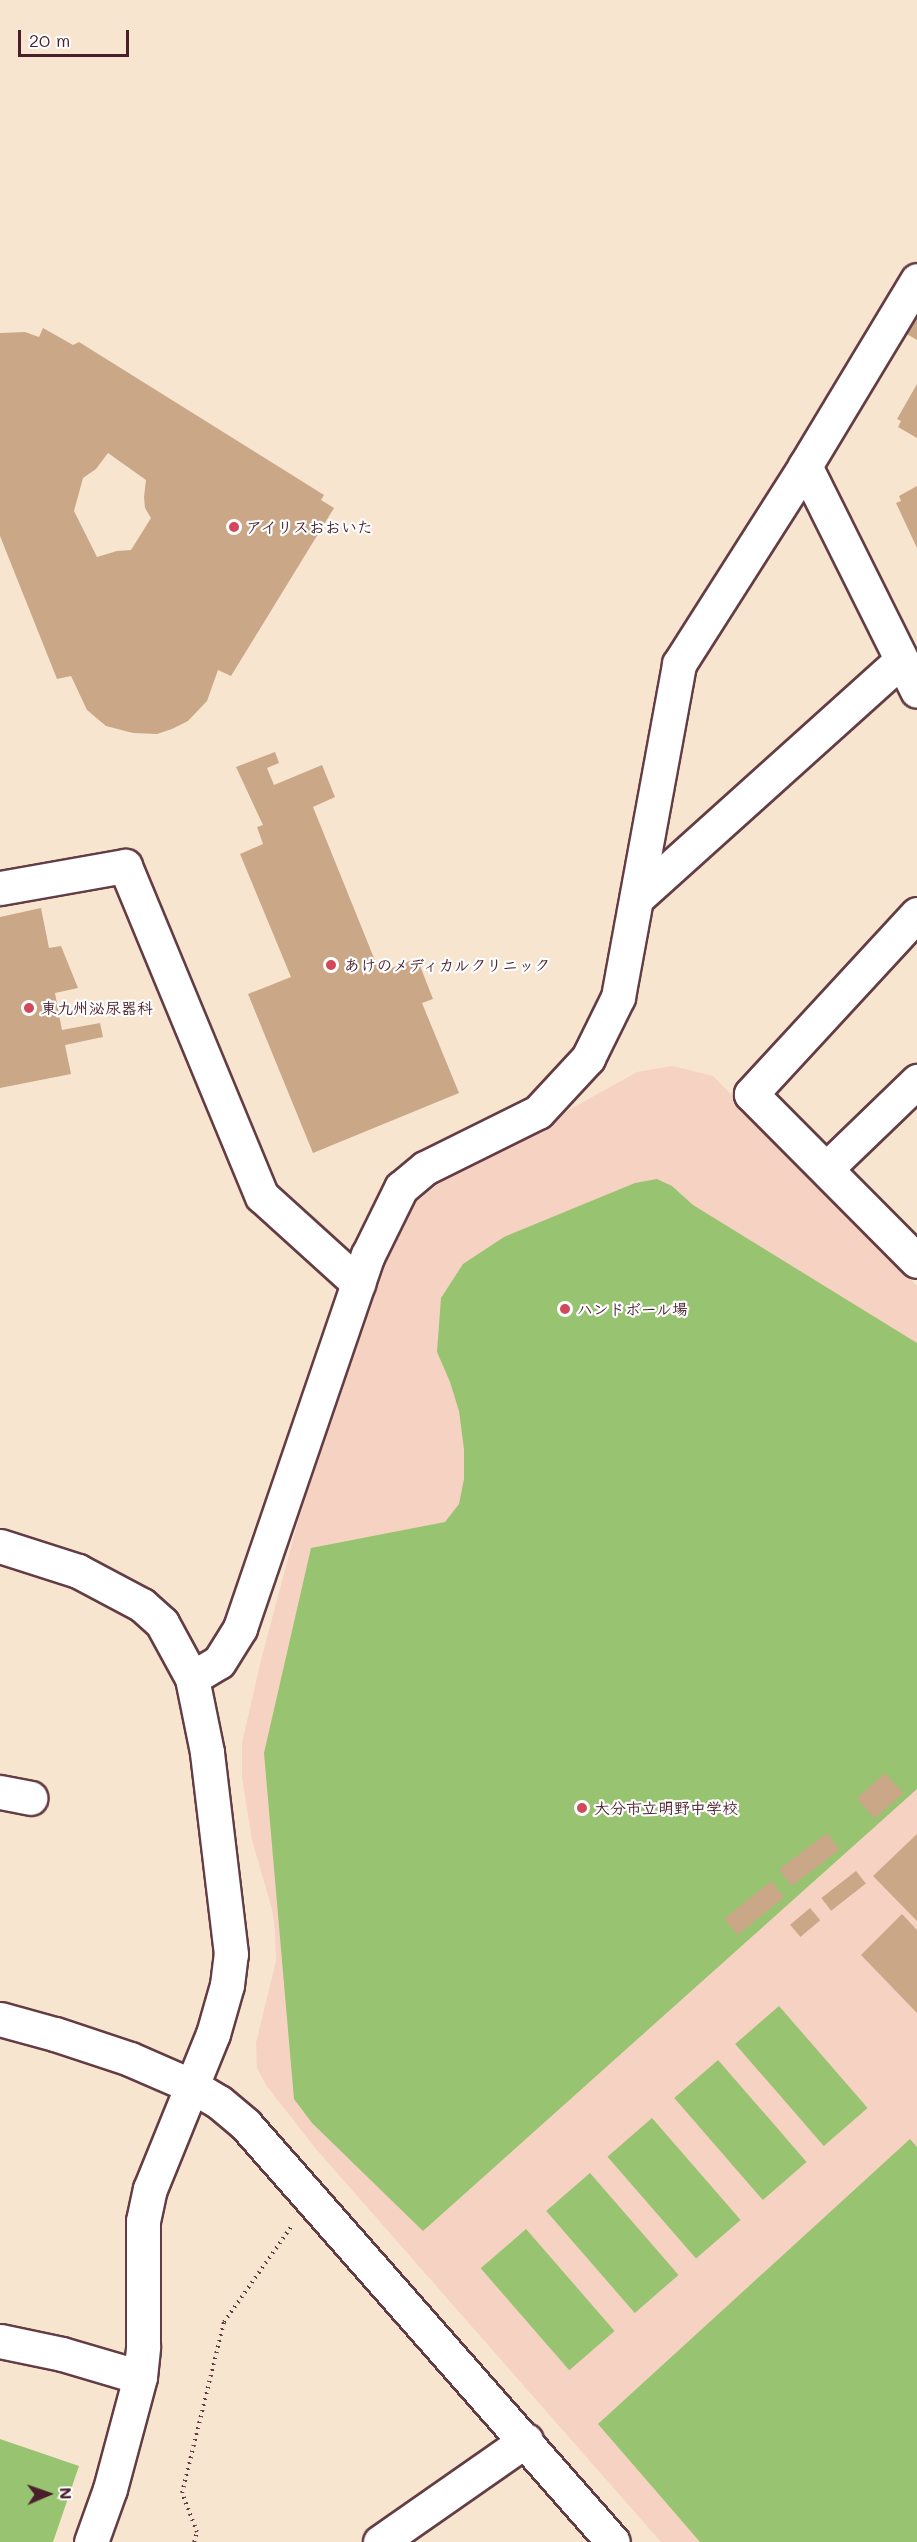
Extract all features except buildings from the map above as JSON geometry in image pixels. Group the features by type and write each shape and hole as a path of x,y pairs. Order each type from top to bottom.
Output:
{"street":[{"path":"192,1678 219,1662 240,1628 368,1255 401,1188 425,1168 538,1112 588,1058 618,997 679,664 805,466 917,280"},
{"path":"805,466 917,691"},
{"path":"637,898 901,660"},
{"path":"0,888 125,866 262,1196 358,1283"},
{"path":"917,914 751,1094 917,1261"},
{"path":"826,1169 917,1081"},
{"path":"0,1546 78,1571 142,1605 162,1623 192,1678 207,1752 231,1954 221,2010 153,2180 142,2221 143,2346 140,2377 113,2480 91,2542"},
{"path":"0,2019 55,2034 130,2059 192,2086 219,2102 270,2151 614,2542"},
{"path":"0,2341 62,2354 140,2377"},
{"path":"380,2542 526,2440"}],"path":[{"path":"194,2542 197,2532 182,2493 224,2322 298,2217"}],"shaded area":[{"name":"大分市立明野中学校","path":"673,1066 713,1076 917,1286 917,2542 661,2542 316,2149 266,2085 257,2068 256,2043 276,1961 275,1931 272,1909 252,1840 242,1777 242,1743 262,1656 300,1514 388,1244 397,1225 414,1204 442,1181 637,1072"}],"green space":[{"path":"657,1179 672,1186 693,1205 917,1343 917,1789 423,2231 312,2123 294,2099 264,1753 311,1548 445,1522 459,1504 464,1479 464,1449 459,1411 437,1352 441,1298 463,1264 504,1237 635,1183"},
{"path":"779,2006 868,2108 824,2146 735,2044"},
{"path":"718,2060 807,2162 763,2200 674,2098"},
{"path":"652,2118 741,2220 696,2259 607,2157"},
{"path":"910,2139 917,2147 917,2542 700,2542 598,2424"},
{"path":"590,2173 679,2275 635,2313 546,2211"},
{"path":"526,2229 615,2331 569,2370 481,2268"},
{"path":"0,2439 79,2466 53,2542 0,2542"}],"place":[{"name":"アイリスおおいた","path":"234,527"},
{"name":"あけのメディカルクリニック","path":"331,965"},
{"name":"東九州泌尿器科","path":"29,1008"},
{"name":"ハンドボール場","path":"565,1309"},
{"name":"大分市立明野中学校","path":"582,1808"}]}
